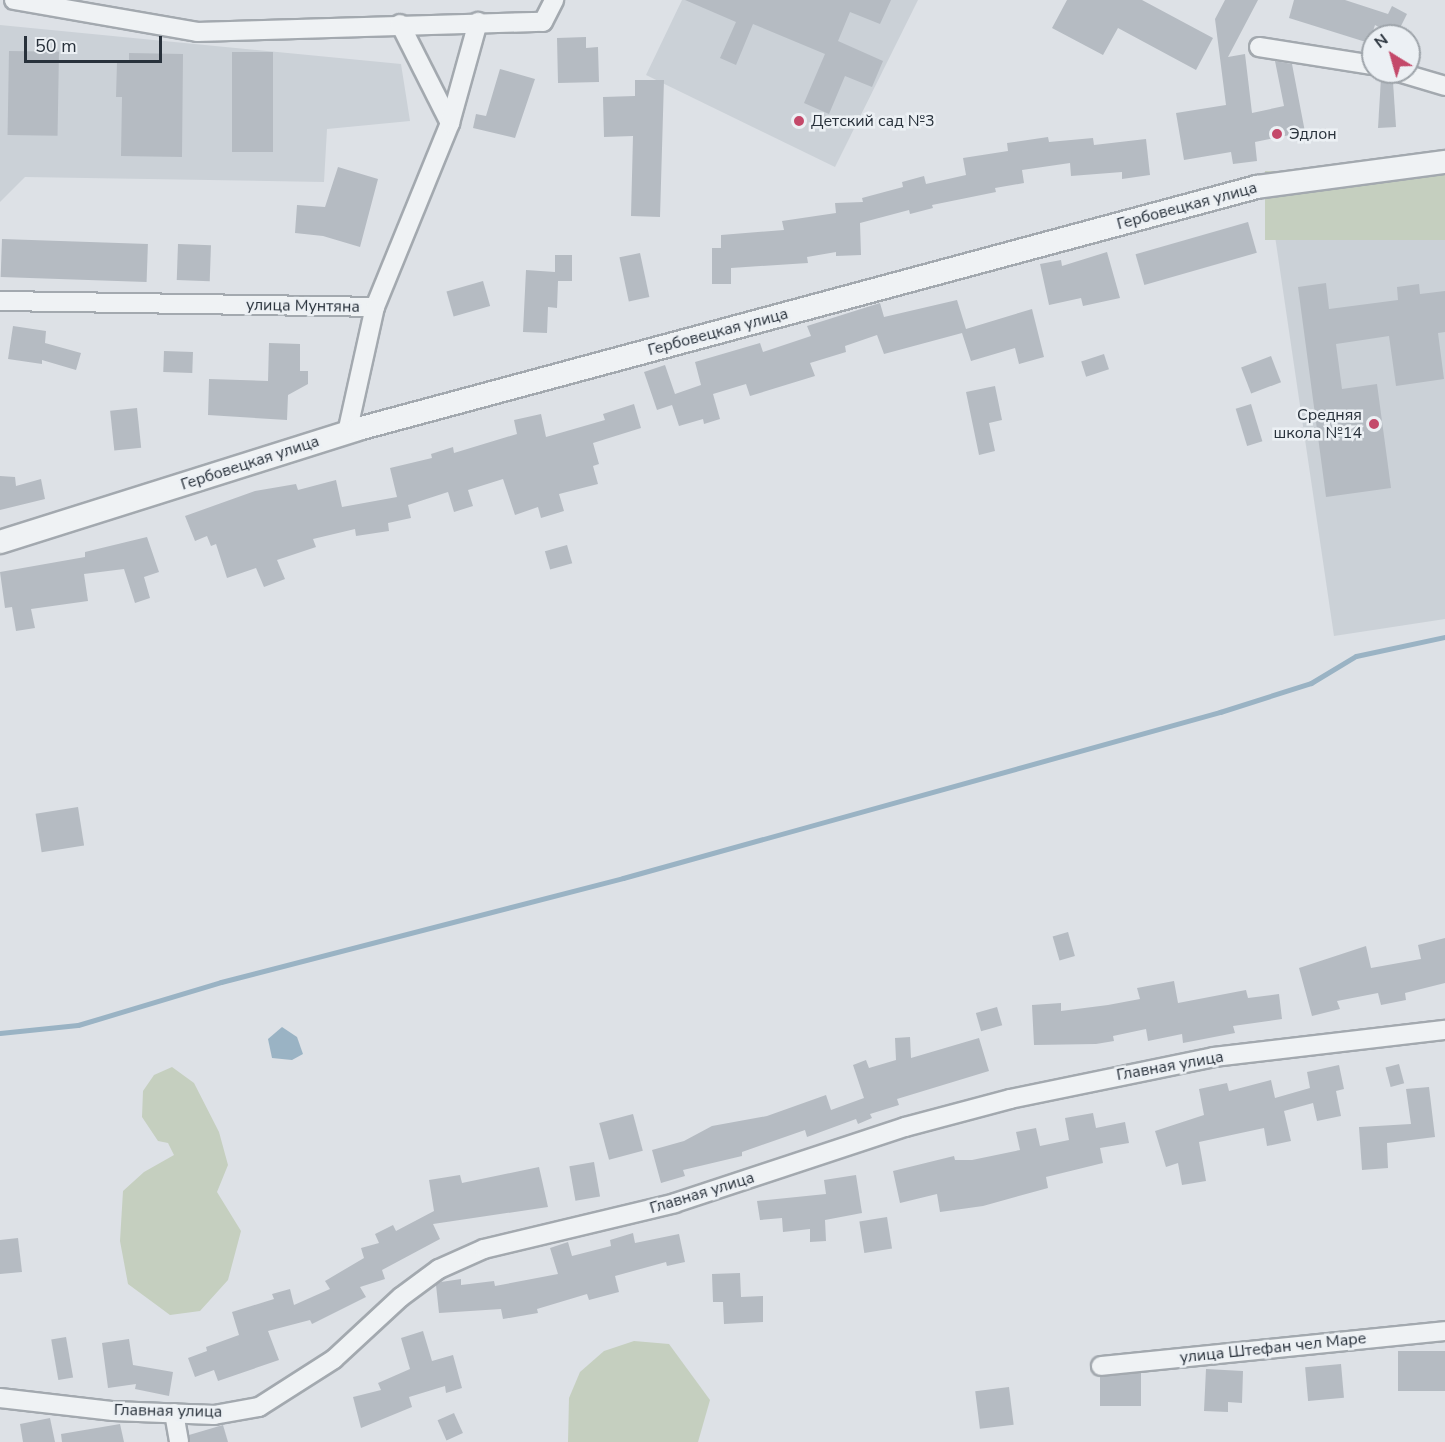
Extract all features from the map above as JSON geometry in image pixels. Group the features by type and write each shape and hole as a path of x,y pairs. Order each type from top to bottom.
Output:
{"street":[{"path":"14,0 197,32 400,24 543,22 554,0"},
{"name":"улица Мунтяна","path":"0,301 375,307 450,123 478,22"},
{"path":"400,24 450,123"},
{"path":"1259,46 1361,63"},
{"path":"1421,79 1445,86"},
{"name":"Гербовецкая улица","path":"0,542 347,433 1257,187 1445,162"},
{"path":"347,433 375,307"},
{"name":"Главная улица","path":"0,1398 214,1415 259,1407 334,1359 401,1297 439,1269 484,1249 675,1203 905,1127 1010,1099 1214,1057 1445,1030"},
{"name":"улица Штефан чел Маре","path":"1101,1366 1445,1331"},
{"path":"174,1413 179,1442"}],"shaded area":[{"name":"Детский сад №3","path":"682,0 918,0 835,167 646,75"},
{"path":"0,25 401,64 410,121 327,129 324,182 25,177 0,202"},
{"name":"Средняя школа №14","path":"1445,185 1445,619 1334,636 1271,209"}],"green space":[{"path":"1265,171 1445,171 1445,240 1265,240"},
{"path":"172,1067 194,1083 219,1132 228,1165 217,1192 241,1231 228,1280 200,1311 170,1315 128,1284 120,1241 123,1191 144,1172 174,1155 168,1143 158,1141 142,1117 143,1091 154,1075"},
{"path":"634,1341 669,1344 710,1400 698,1442 568,1442 569,1398 580,1372 604,1351"}],"water":[{"path":"282,1027 297,1037 303,1054 292,1060 272,1058 268,1039"}],"building":[{"path":"685,0 891,0 880,24 850,12 838,41 883,61 872,87 845,76 829,114 804,103 825,54 753,24 736,65 720,58 736,22"},
{"path":"1067,0 1142,0 1213,38 1196,70 1118,28 1103,55 1052,28"},
{"path":"1225,0 1258,0 1228,57 1245,54 1252,113 1284,106 1275,61 1292,64 1305,132 1255,142 1257,161 1233,164 1231,152 1184,160 1176,113 1226,105 1215,19"},
{"path":"1294,0 1345,0 1388,14 1392,6 1407,14 1402,24 1361,24 1361,40 1289,18"},
{"path":"586,37 586,48 598,47 599,82 558,83 557,38"},
{"path":"9,51 59,52 58,136 8,135"},
{"path":"232,52 273,52 273,152 232,152"},
{"path":"129,53 183,54 182,157 121,156 122,97 116,97 117,62 129,63"},
{"path":"500,69 535,79 515,138 473,128 476,114 486,116"},
{"path":"635,80 664,80 660,217 631,216 633,136 604,137 603,97 635,96"},
{"path":"1381,84 1393,84 1396,127 1378,128"},
{"path":"1048,137 1049,142 1093,138 1094,145 1146,139 1150,175 1122,179 1122,172 1071,176 1070,163 1022,170 1024,183 995,188 996,192 932,205 933,208 910,214 909,210 860,223 861,255 836,256 836,252 807,257 808,263 731,268 731,284 712,284 712,248 721,248 721,235 784,230 782,221 836,213 835,203 863,202 862,198 903,187 902,182 924,176 926,184 966,175 963,158 1008,151 1007,143"},
{"path":"338,167 378,179 360,247 323,236 295,233 297,205 325,207"},
{"path":"1248,222 1257,253 1144,285 1136,254"},
{"path":"2,239 148,244 147,282 1,277"},
{"path":"178,244 211,245 210,281 177,280"},
{"path":"1107,252 1120,298 1083,306 1081,298 1049,305 1040,264 1061,260 1062,266"},
{"path":"640,253 649,297 629,301 619,257"},
{"path":"555,255 572,255 572,281 558,281 557,308 548,307 547,333 523,332 526,270 555,272"},
{"path":"483,281 490,306 454,316 446,291"},
{"path":"1326,283 1329,309 1398,300 1397,287 1419,284 1420,294 1445,291 1445,332 1438,333 1444,379 1396,386 1389,336 1336,344 1342,389 1377,384 1391,488 1326,497 1298,287"},
{"path":"957,300 966,329 1032,309 1044,357 1019,364 1015,348 971,361 962,333 884,354 877,335 845,346 846,352 810,363 815,376 750,396 746,384 713,394 720,419 704,424 703,419 679,426 672,405 657,410 644,372 665,365 675,394 701,385 695,362 760,343 763,352 811,336 807,326 880,303 884,317"},
{"path":"13,326 46,331 45,343 81,353 76,370 42,360 42,364 8,359"},
{"path":"269,343 300,344 300,371 308,371 308,384 288,395 287,420 208,415 209,379 268,381"},
{"path":"164,351 193,352 192,373 163,372"},
{"path":"1104,354 1109,369 1086,377 1081,361"},
{"path":"1271,356 1281,382 1251,394 1241,367"},
{"path":"995,386 1002,420 989,423 995,451 979,455 966,392"},
{"path":"634,404 641,428 593,443 599,464 593,466 598,484 559,494 564,511 541,518 538,507 515,515 503,479 468,490 473,506 454,512 448,492 408,505 411,518 388,523 389,531 356,536 355,529 313,539 316,547 277,560 285,579 264,587 256,568 227,578 216,544 211,546 207,536 195,541 185,516 255,491 296,484 298,490 336,480 342,507 397,497 390,468 432,458 431,454 453,447 454,453 517,434 514,420 541,414 546,437 605,420 603,414"},
{"path":"1251,404 1262,441 1247,446 1236,409"},
{"path":"137,408 141,448 114,451 110,411"},
{"path":"0,476 15,477 16,486 41,479 45,499 0,510"},
{"path":"147,537 159,572 144,577 150,598 135,603 124,569 84,574 88,601 31,609 35,628 16,631 12,607 5,608 0,572 85,557 85,552"},
{"path":"567,545 572,563 550,570 545,551"},
{"path":"78,807 84,846 42,852 36,814"},
{"path":"1068,932 1075,956 1060,960 1053,936"},
{"path":"1445,938 1445,983 1405,993 1406,1000 1381,1005 1378,993 1337,1001 1340,1009 1312,1016 1299,968 1366,946 1371,968 1421,959 1418,945"},
{"path":"1174,981 1178,1003 1246,990 1248,998 1279,994 1282,1019 1233,1026 1235,1033 1183,1043 1182,1034 1148,1041 1146,1029 1113,1036 1114,1041 1096,1044 1034,1045 1032,1005 1061,1003 1061,1011 1108,1005 1140,999 1137,988"},
{"path":"997,1007 1002,1025 981,1031 976,1013"},
{"path":"910,1037 911,1058 979,1038 989,1071 897,1099 899,1105 870,1114 872,1118 858,1124 856,1119 807,1137 805,1130 742,1152 742,1156 683,1170 685,1176 661,1183 652,1150 684,1141 712,1126 767,1116 826,1095 831,1110 864,1098 853,1065 866,1060 869,1068 896,1060 895,1038"},
{"path":"1399,1064 1404,1083 1391,1087 1385,1068"},
{"path":"1339,1065 1344,1089 1336,1091 1341,1116 1317,1121 1313,1103 1284,1111 1291,1141 1267,1146 1264,1128 1199,1142 1206,1181 1182,1185 1178,1163 1166,1167 1155,1131 1204,1115 1199,1089 1227,1083 1229,1091 1271,1080 1275,1098 1310,1088 1307,1072"},
{"path":"1429,1087 1435,1137 1387,1143 1388,1168 1362,1170 1359,1127 1411,1124 1406,1089"},
{"path":"1093,1113 1096,1128 1125,1122 1129,1143 1100,1148 1103,1163 1046,1177 1048,1188 983,1206 940,1212 937,1194 900,1203 893,1171 954,1156 955,1160 972,1160 1020,1150 1016,1132 1036,1128 1040,1146 1069,1140 1065,1118"},
{"path":"633,1114 643,1151 609,1160 599,1123"},
{"path":"594,1162 600,1196 575,1201 569,1166"},
{"path":"539,1167 548,1207 433,1224 440,1239 382,1270 385,1279 360,1287 366,1297 312,1324 310,1320 268,1331 279,1360 218,1381 214,1370 195,1377 188,1358 207,1351 206,1347 239,1335 232,1312 274,1299 272,1294 290,1289 294,1305 330,1289 325,1281 364,1258 361,1248 379,1243 375,1234 393,1225 396,1231 434,1211 429,1180 460,1175 462,1183"},
{"path":"856,1175 862,1213 825,1220 826,1241 810,1242 810,1229 783,1232 782,1218 760,1220 757,1201 826,1194 824,1180"},
{"path":"887,1217 892,1249 864,1253 859,1221"},
{"path":"633,1233 635,1243 679,1234 685,1262 667,1266 666,1262 615,1276 619,1292 589,1300 587,1294 537,1309 538,1313 503,1319 501,1309 439,1313 436,1285 441,1282 461,1279 461,1285 494,1281 495,1286 558,1274 550,1248 568,1242 572,1256 611,1246 610,1240"},
{"path":"18,1238 22,1272 0,1274 0,1240"},
{"path":"740,1273 741,1297 763,1296 763,1322 724,1324 723,1302 713,1302 712,1274"},
{"path":"423,1331 432,1361 453,1355 462,1388 446,1393 445,1386 409,1397 412,1407 361,1428 353,1397 381,1390 378,1383 410,1369 401,1338"},
{"path":"66,1337 73,1377 58,1380 51,1340"},
{"path":"129,1339 133,1365 173,1372 169,1396 135,1389 136,1384 108,1388 102,1343"},
{"path":"1398,1351 1445,1351 1445,1391 1398,1391"},
{"path":"1341,1364 1344,1398 1308,1401 1305,1367"},
{"path":"1206,1369 1243,1371 1242,1403 1228,1402 1228,1412 1204,1411"},
{"path":"1100,1373 1141,1373 1141,1406 1100,1406"},
{"path":"1009,1387 1014,1425 980,1429 975,1391"},
{"path":"454,1413 463,1433 447,1440 438,1420"},
{"path":"50,1418 55,1442 23,1442 20,1424"},
{"path":"120,1424 124,1442 62,1442 61,1434"},
{"path":"223,1425 228,1442 190,1442 189,1435"}],"waterway":[{"path":"0,1033 78,1025 221,982 623,878 1220,712 1311,683 1356,656 1445,637"}],"place":[{"name":"Детский сад №3","path":"799,121"},
{"name":"Эдлон","path":"1277,134"},
{"name":"Средняя школа №14","path":"1374,424"}]}
